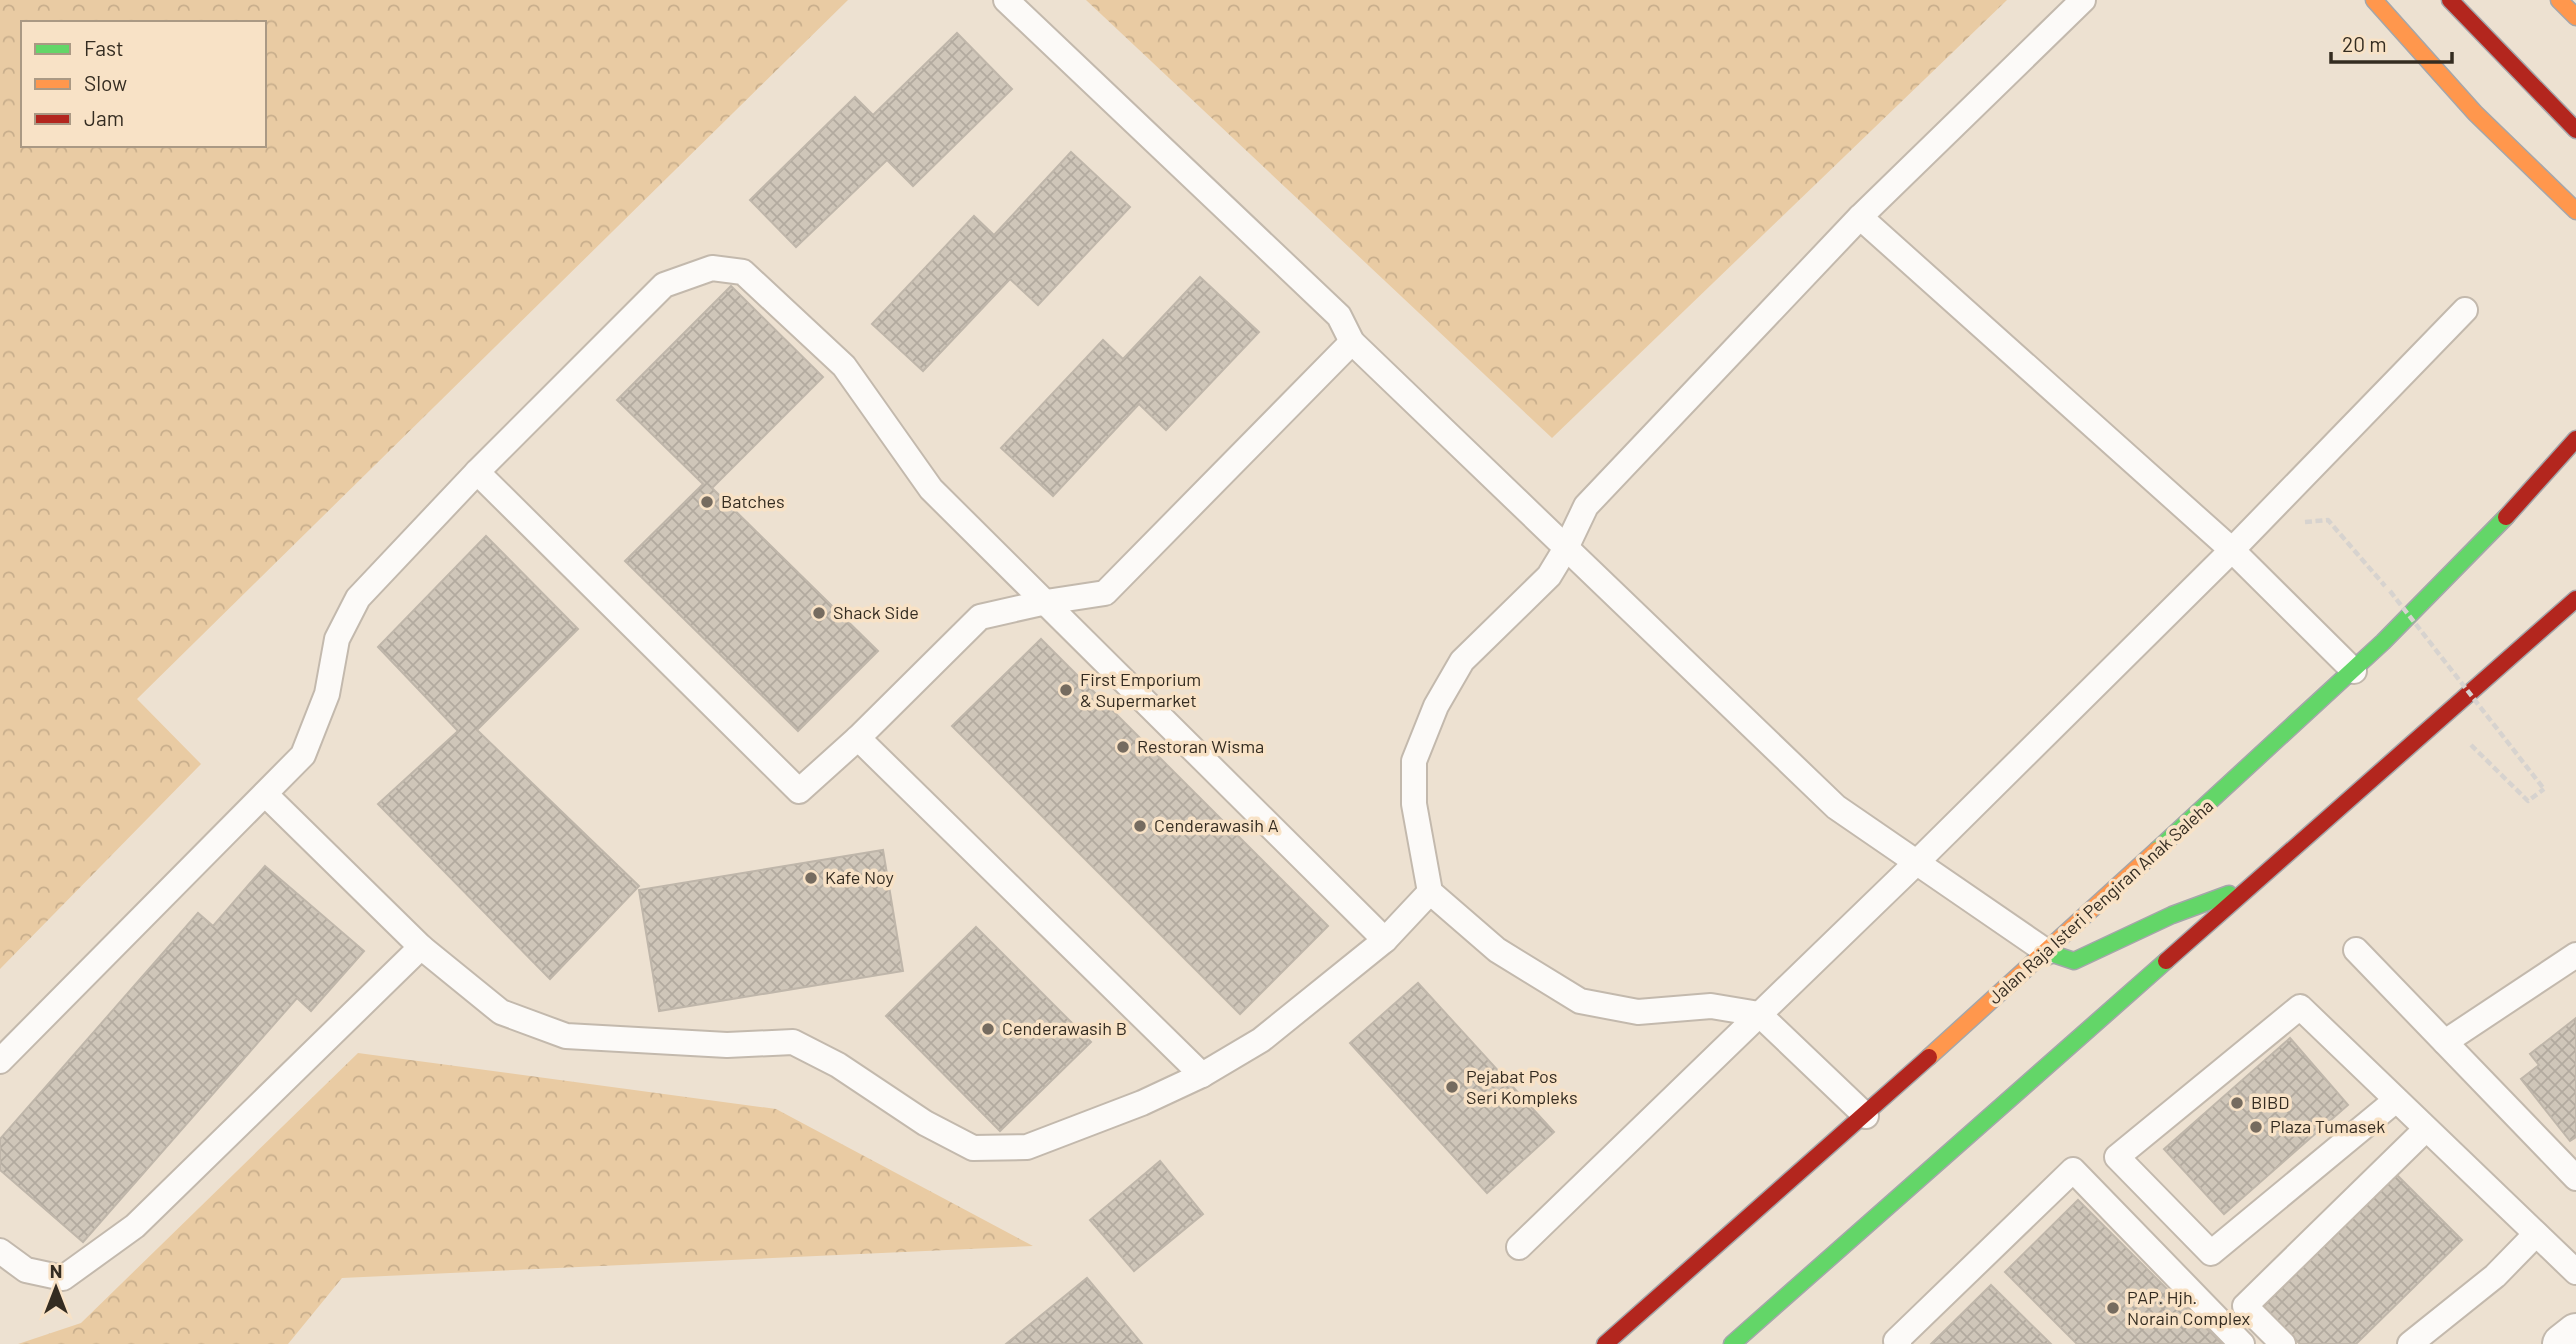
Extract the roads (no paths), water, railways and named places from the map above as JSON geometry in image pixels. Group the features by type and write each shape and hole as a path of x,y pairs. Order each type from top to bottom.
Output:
{"main road":[{"path":"2374,0 2475,113 2576,211"},
{"path":"2450,0 2576,130"},
{"path":"2559,0 2576,17"},
{"name":"Jalan Raja Isteri Pengiran Anak Saleha","path":"1605,1344 1866,1116 2354,671 2536,486 2576,439"},
{"path":"1732,1344 2576,599"},
{"path":"2047,952 2074,961 2172,915 2249,887"}],"street":[{"path":"2562,1344 2576,1334"}],"lane":[{"path":"1006,0 1339,316 1352,342 1836,807 2047,952"},
{"path":"1866,1116 1759,1014 1712,1006 1638,1012 1580,1001 1497,950 1430,892 1414,804 1414,761 1436,706 1462,661 1549,576 1586,506 1860,217 2082,0"},
{"path":"1860,217 2232,550 2354,671"},
{"path":"0,1061 303,755 327,694 337,639 358,598 477,472 664,285 712,268 743,272 844,366 932,489 1385,940"},
{"path":"1519,1247 1916,863 2232,550 2465,310"},
{"path":"477,472 799,791 858,738 981,617 1046,602 1105,593 1352,342"},
{"path":"858,738 1202,1075"},
{"path":"265,794 421,947 501,1012 566,1036 727,1045 793,1042 838,1065 925,1123 973,1148 1027,1147 1142,1102 1202,1075 1261,1040 1385,940 1430,892"},
{"path":"0,1251 26,1270 63,1278 135,1226 421,947"},
{"path":"2356,950 2576,1178"},
{"path":"2445,1042 2576,955"},
{"path":"2396,1100 2211,1253 2117,1157 2300,1007 2576,1272"},
{"path":"2283,1344 2245,1306 2426,1129"},
{"path":"1899,1344 1896,1341 2073,1170 2242,1344"},
{"path":"2410,1344 2495,1276 2536,1234"}],"place":[{"name":"Batches","path":"707,502"},
{"name":"Shack Side","path":"819,613"},
{"name":"First Emporium & Supermarket","path":"1066,690"},
{"name":"Restoran Wisma","path":"1123,747"},
{"name":"Cenderawasih A","path":"1140,826"},
{"name":"Kafe Noy","path":"811,878"},
{"name":"Cenderawasih B","path":"988,1029"},
{"name":"Pejabat Pos Seri Kompleks","path":"1452,1087"},
{"name":"BIBD","path":"2237,1103"},
{"name":"Plaza Tumasek","path":"2256,1127"},
{"name":"PAP. Hjh. Norain Complex","path":"2113,1308"}]}
